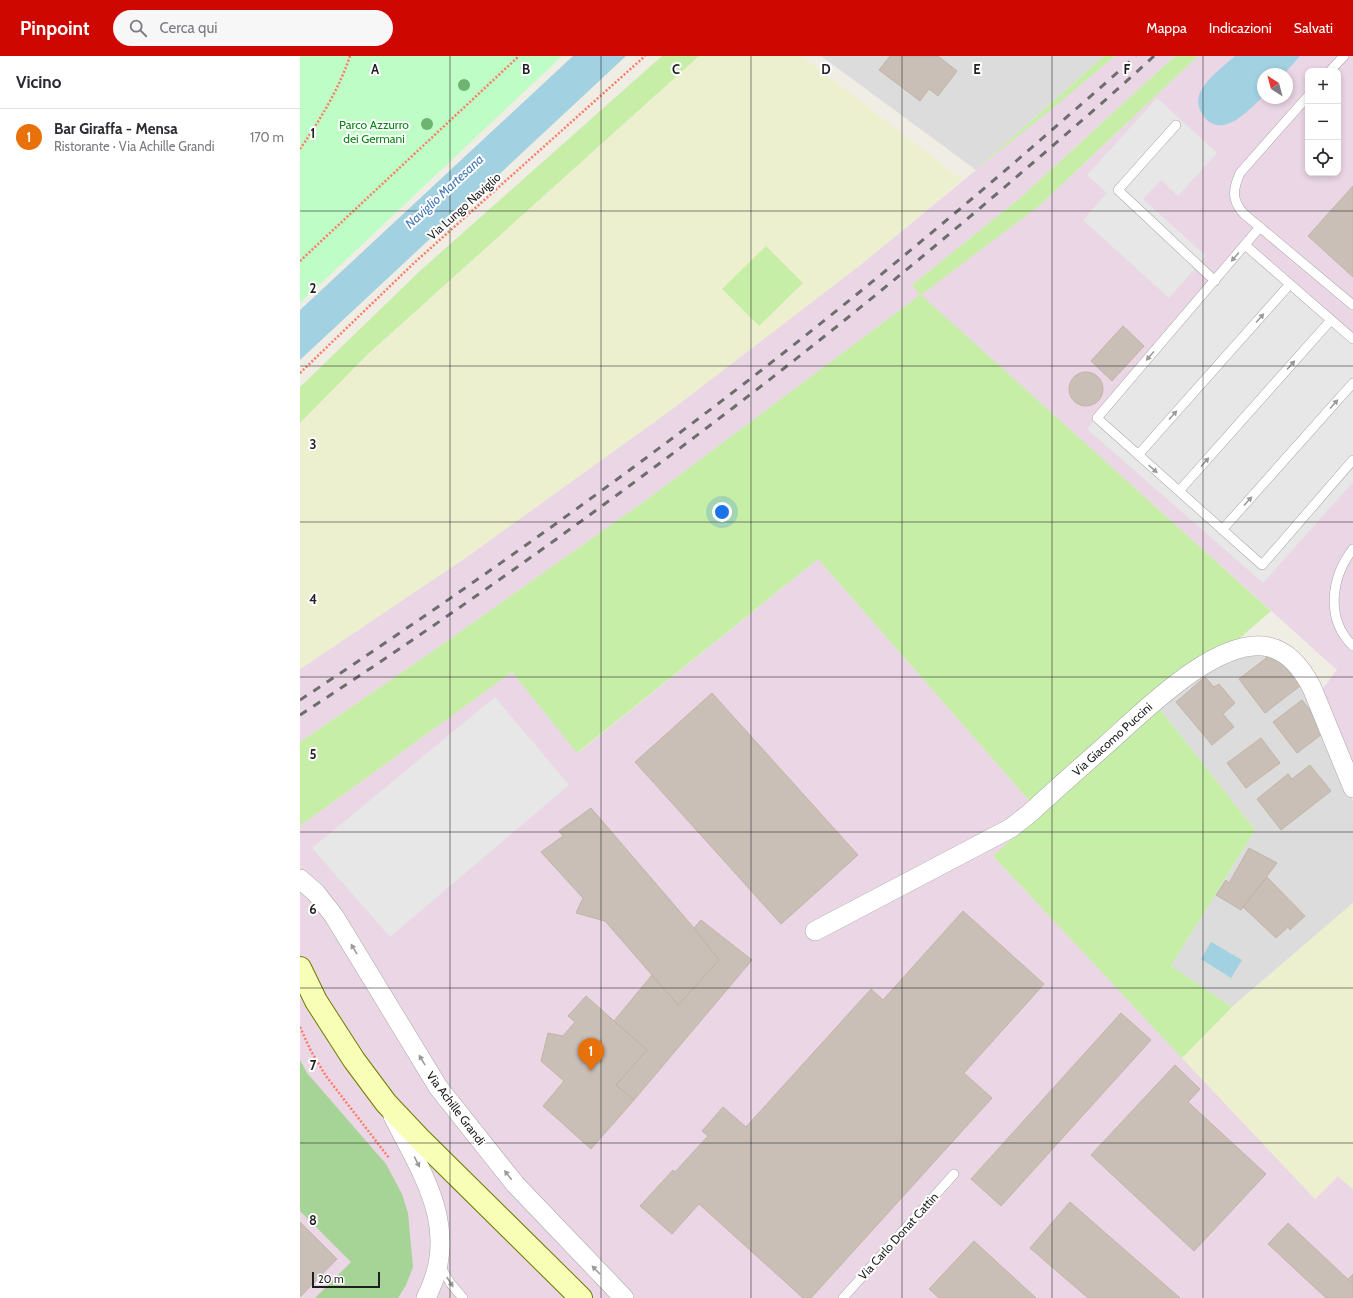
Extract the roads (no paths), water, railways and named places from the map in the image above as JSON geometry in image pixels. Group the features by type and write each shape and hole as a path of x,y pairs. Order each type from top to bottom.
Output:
{"main road":[{"path":"300,968 316,1001 342,1042 386,1103 419,1138 581,1298"}],"street":[{"name":"Via Giacomo Puccini","path":"815,932 1011,828 1030,813 1178,682 1209,662 1228,653 1244,648 1252,646 1270,647 1288,657 1303,672 1312,688 1353,788"},
{"name":"Via Achille Grandi","path":"300,879 316,893 334,916 438,1087 515,1184 624,1298"},
{"path":"386,1103 420,1169 438,1212 441,1231 439,1264 431,1289 426,1298"}],"lane":[{"path":"1333,68 1344,56"},
{"path":"1305,99 1240,173 1234,188 1235,203 1244,214 1353,305"},
{"path":"1176,125 1118,190 1214,281"},
{"path":"1260,227 1097,418 1262,566 1353,460"},
{"path":"1245,245 1353,338"},
{"path":"1138,455 1290,284"},
{"path":"1179,491 1331,320"},
{"path":"1222,530 1353,382"},
{"path":"1353,549 1344,560 1335,589 1334,610 1339,627 1353,646"},
{"name":"Via Carlo Donat Cattin","path":"843,1298 954,1174"},
{"path":"439,1264 451,1284 463,1298"}],"water":[{"name":"Naviglio Martesana","path":"573,56 626,56 300,360 300,310"},
{"path":"1235,56 1300,56 1289,68 1257,68 1257,102 1233,122 1224,125 1216,125 1208,121 1201,112 1198,103 1198,98 1202,89 1208,80"},
{"path":"1211,942 1242,960 1231,978 1201,959"}],"railway":[{"path":"300,700 397,635 540,535 741,386 913,248 1136,56"},
{"path":"300,715 522,564 685,445 848,317 957,228 1076,126 1154,56"}],"place":[{"name":"Bar Giraffa - Mensa","path":"591,1071"}],"park label":[{"name":"Parco Azzurro dei Germani","path":"374,131"}]}
